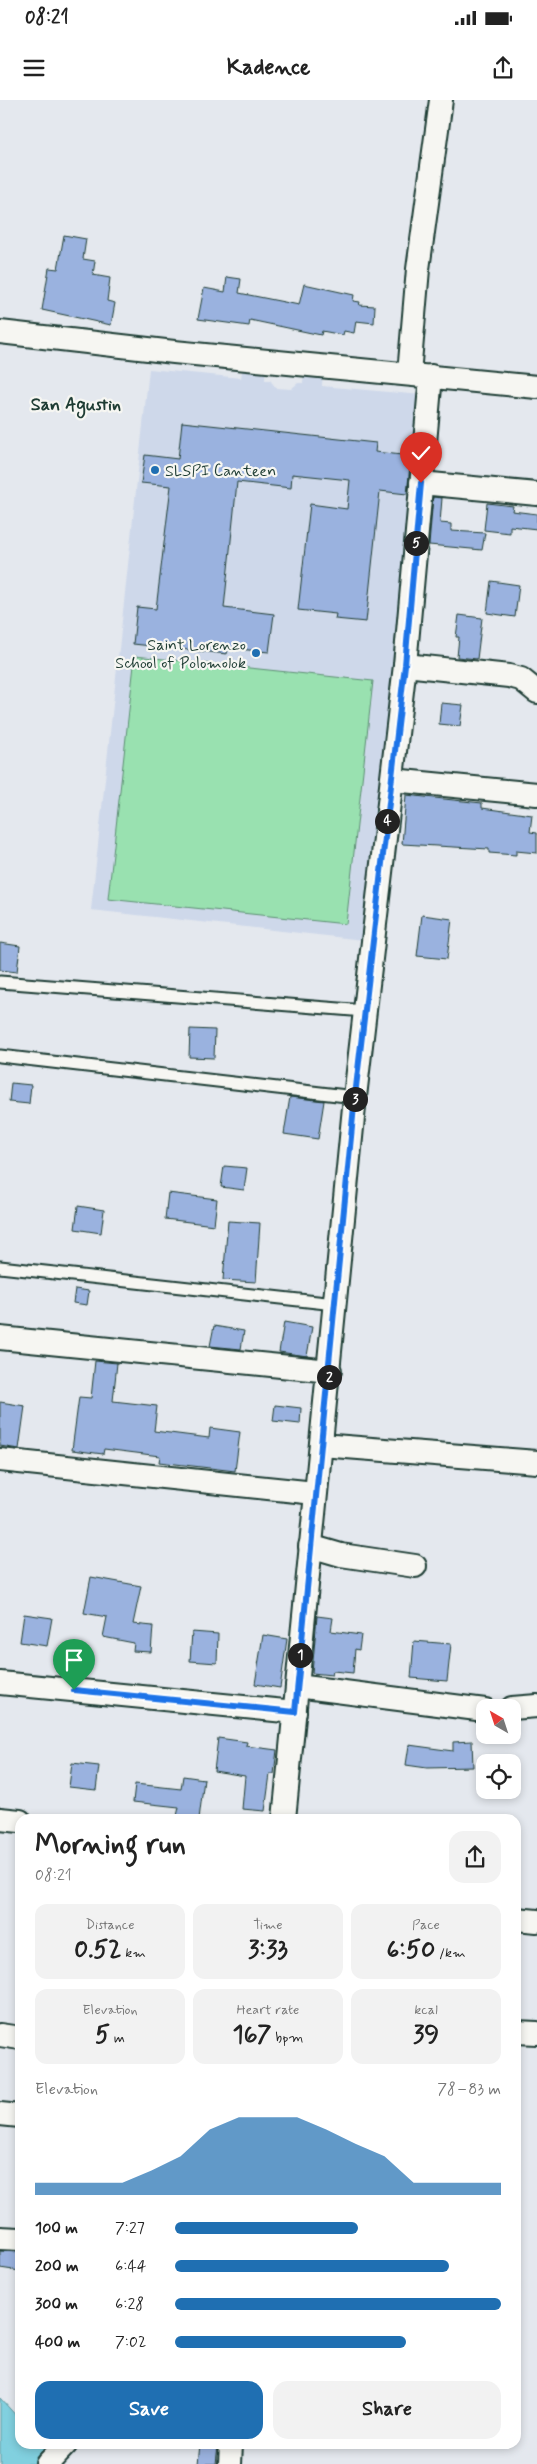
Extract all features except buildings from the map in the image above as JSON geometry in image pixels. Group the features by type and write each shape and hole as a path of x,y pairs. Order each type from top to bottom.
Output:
{"street":[{"path":"285,1814 315,1493 330,1371 355,1096 405,665 421,483 418,269 441,100"},
{"path":"0,332 174,352 537,387"},
{"path":"421,483 537,494"},
{"path":"405,665 509,676 521,679 537,692"},
{"path":"392,780 532,789"},
{"path":"0,1338 330,1371"},
{"path":"320,1446 537,1462"},
{"path":"0,1460 315,1493"},
{"path":"310,1546 341,1555 415,1566"},
{"path":"0,1683 295,1712"},
{"path":"297,1686 476,1709"},
{"path":"521,1707 537,1706"},
{"path":"0,1819 15,1820"},
{"path":"521,1919 537,1921"},
{"path":"521,2032 537,2033"},
{"path":"0,2035 15,2037"},
{"path":"0,2114 15,2116"},
{"path":"0,2238 15,2240"},
{"path":"230,2464 231,2449"}],"lane":[{"path":"0,982 365,1011"},
{"path":"0,1056 355,1096"},
{"path":"0,1267 336,1304"}],"shaded area":[{"name":"Saint Lorenzo School of Polomolok","path":"243,364 266,366 265,380 270,380 276,388 291,389 298,383 303,383 304,370 323,371 322,386 422,395 363,940 91,910 149,369 241,378"}],"green space":[{"path":"135,656 373,681 346,924 108,899"}],"water":[{"path":"0,2398 15,2414 15,2449 46,2449 62,2464 0,2464"}],"place":[{"name":"SLSPI Canteen","path":"155,470"},
{"name":"Saint Lorenzo School of Polomolok","path":"256,653"}],"district":[{"name":"San Agustin","path":"76,404"}],"route":[{"path":"74,1690 295,1712 315,1493 330,1371 355,1096 405,665 421,483"}]}
